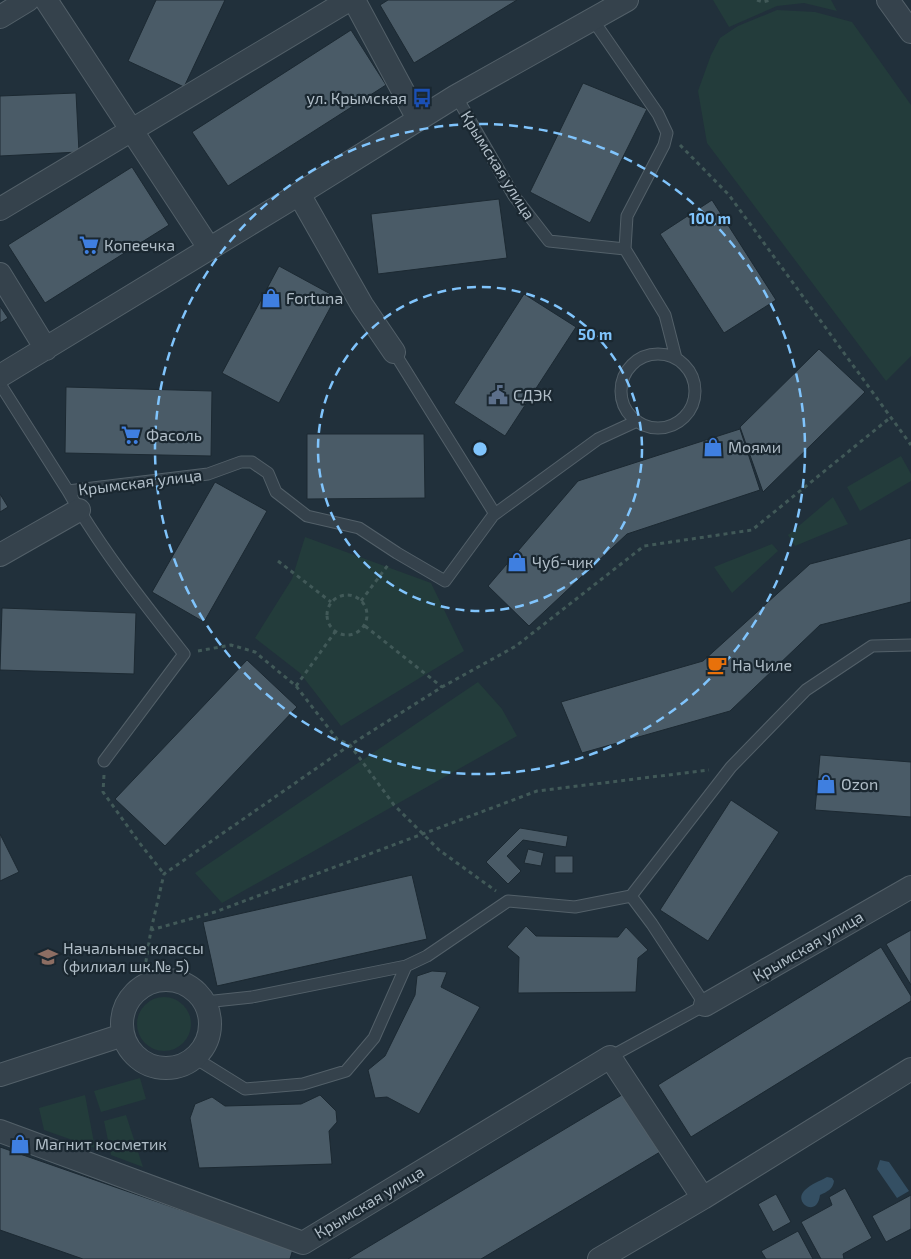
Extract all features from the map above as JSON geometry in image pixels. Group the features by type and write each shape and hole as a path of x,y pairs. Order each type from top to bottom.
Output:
{"street":[{"path":"0,17 28,0"},
{"path":"46,0 209,248"},
{"path":"0,209 349,0"},
{"path":"354,0 418,119"},
{"name":"Крымская улица","path":"0,376 456,96 627,0"},
{"path":"888,0 911,32"},
{"path":"299,194 362,305 394,352"},
{"path":"0,274 46,349"},
{"name":"Крымская улица","path":"0,555 74,500"},
{"name":"Крымская улица","path":"705,1005 911,888"},
{"path":"169,980 183,983 196,990 205,1002 210,1017 210,1032 205,1046 195,1058 182,1065 167,1068 152,1066 138,1059 128,1047 123,1034 122,1021 125,1007 142,986 155,981 169,980"},
{"path":"0,1075 123,1034"},
{"path":"610,1057 703,1198"},
{"name":"Крымская улица","path":"0,1131 303,1242 610,1057"},
{"path":"599,1259 703,1198 911,1069"}],"lane":[{"path":"593,20 658,114 667,132 664,146 627,216 625,249 665,315 676,358"},
{"name":"Крымская улица","path":"456,96 514,196 549,241 625,249"},
{"path":"394,352 496,514 598,439 637,421"},
{"path":"652,354 664,354 676,358 686,365 696,387 695,399 690,410 682,419 672,425 660,428 648,426 637,421 628,413 622,401 620,389 624,376 630,366 640,358 652,354"},
{"name":"Крымская улица","path":"0,384 74,500 208,474 241,462 252,462 268,473 276,492 307,516 359,528 446,581 492,518"},
{"path":"74,500 136,591 184,654 104,761"},
{"path":"205,1002 252,996 406,966 427,956 508,900 575,906 631,896 732,767 806,690 872,646 911,645"},
{"path":"631,896 652,924 705,1005"},
{"path":"195,1058 245,1090 302,1084 346,1071 374,1038 406,966"},
{"name":"Крымская улица","path":"610,1057 705,1005"}],"path":[{"path":"757,0 763,2 771,0"},
{"path":"667,132 728,195 911,445"},
{"path":"142,986 151,930 164,874 350,745 442,687 516,646 644,546 752,530 891,416"},
{"path":"361,601 397,552"},
{"path":"278,562 331,602"},
{"path":"342,595 356,597 361,601 367,613 365,626 355,634 348,636 331,628 326,615 331,602 342,595"},
{"path":"365,626 442,687"},
{"path":"296,686 336,632"},
{"path":"184,654 232,645 256,652 296,686 337,739 350,745 394,806 440,850 508,900"},
{"path":"104,761 103,792 164,874"},
{"path":"151,930 215,912 537,791 732,767"}],"green space":[{"path":"713,0 831,0 837,11 804,3 777,6 729,27"},
{"path":"777,10 815,12 852,22 911,105 911,356 886,381 707,143 698,91 711,55 720,38 738,26"},
{"path":"901,456 911,474 911,481 860,511 847,487"},
{"path":"833,497 848,524 795,546 788,535"},
{"path":"305,537 431,583 464,651 341,726 300,673 255,638 292,579"},
{"path":"772,544 778,551 732,593 714,567"},
{"path":"478,682 502,709 517,736 222,903 195,873"},
{"path":"164,997 174,999 183,1005 189,1014 191,1024 189,1034 183,1043 174,1049 164,1051 154,1049 145,1043 139,1034 137,1024 139,1014 145,1005 154,999"},
{"path":"140,1078 146,1099 101,1112 94,1091"},
{"path":"85,1095 95,1148 44,1130 39,1108"},
{"path":"126,1115 143,1167 111,1155 104,1121"}],"water":[{"path":"880,1160 889,1162 909,1191 897,1198 877,1169"},
{"path":"827,1177 832,1178 834,1181 831,1188 820,1195 815,1206 806,1206 801,1199 805,1190"}],"building":[{"path":"156,0 225,0 184,87 128,61"},
{"path":"388,0 517,0 414,63 380,5"},
{"path":"351,30 386,85 228,186 192,132"},
{"path":"583,83 647,109 590,223 530,192"},
{"path":"76,93 79,152 0,156 0,96"},
{"path":"132,167 169,225 45,303 8,245"},
{"path":"499,199 507,258 378,274 371,214"},
{"path":"712,200 776,300 724,333 660,234"},
{"path":"279,266 336,297 279,403 222,373"},
{"path":"524,294 576,327 505,436 454,403"},
{"path":"0,306 8,318 0,323"},
{"path":"819,349 865,392 763,492 740,427"},
{"path":"66,387 212,391 211,456 65,453"},
{"path":"740,429 760,490 627,534 529,626 488,586 578,481"},
{"path":"307,434 424,434 425,498 307,499"},
{"path":"215,482 267,511 204,622 152,592"},
{"path":"0,494 8,507 0,512"},
{"path":"911,538 911,602 820,625 730,711 582,753 561,702 703,661 810,564"},
{"path":"2,608 136,613 134,674 0,670"},
{"path":"247,660 297,707 165,846 115,799"},
{"path":"820,755 911,762 911,817 815,810"},
{"path":"731,800 779,832 708,941 660,910"},
{"path":"520,828 568,836 566,847 523,840 507,856 521,871 508,884 486,862"},
{"path":"0,834 19,872 0,881"},
{"path":"528,849 544,853 541,866 524,863"},
{"path":"555,856 573,856 573,873 555,873"},
{"path":"412,875 427,939 217,986 203,922"},
{"path":"526,926 536,936 618,937 626,927 648,950 638,958 636,992 518,993 519,957 507,947"},
{"path":"911,930 911,985 886,944"},
{"path":"881,947 911,996 911,1001 691,1137 658,1085"},
{"path":"432,971 447,972 441,987 480,1007 419,1114 387,1097 375,1098 368,1070 385,1056 415,995 417,976"},
{"path":"625,1093 660,1152 481,1259 348,1259"},
{"path":"320,1095 336,1111 337,1122 329,1131 332,1164 199,1168 190,1118 195,1104 212,1097 225,1106 301,1104"},
{"path":"0,1147 293,1249 290,1259 83,1259 0,1230"},
{"path":"845,1188 872,1238 843,1254 844,1259 821,1259 801,1222 832,1205 829,1197"},
{"path":"776,1194 791,1222 773,1232 758,1204"},
{"path":"911,1195 911,1229 886,1242 872,1216"},
{"path":"798,1231 813,1259 766,1259 761,1251"}],"place":[{"name":"ул. Крымская","path":"422,98"},
{"name":"Копеечка","path":"89,245"},
{"name":"Fortuna","path":"271,298"},
{"name":"СДЭК","path":"498,395"},
{"name":"Фасоль","path":"131,435"},
{"name":"Моями","path":"713,447"},
{"name":"Чуб-чик","path":"517,562"},
{"name":"На Чиле","path":"717,665"},
{"name":"Ozon","path":"826,784"},
{"name":"Начальные классы (филиал шк.№ 5)","path":"48,957"},
{"name":"Магнит косметик","path":"20,1144"}]}
